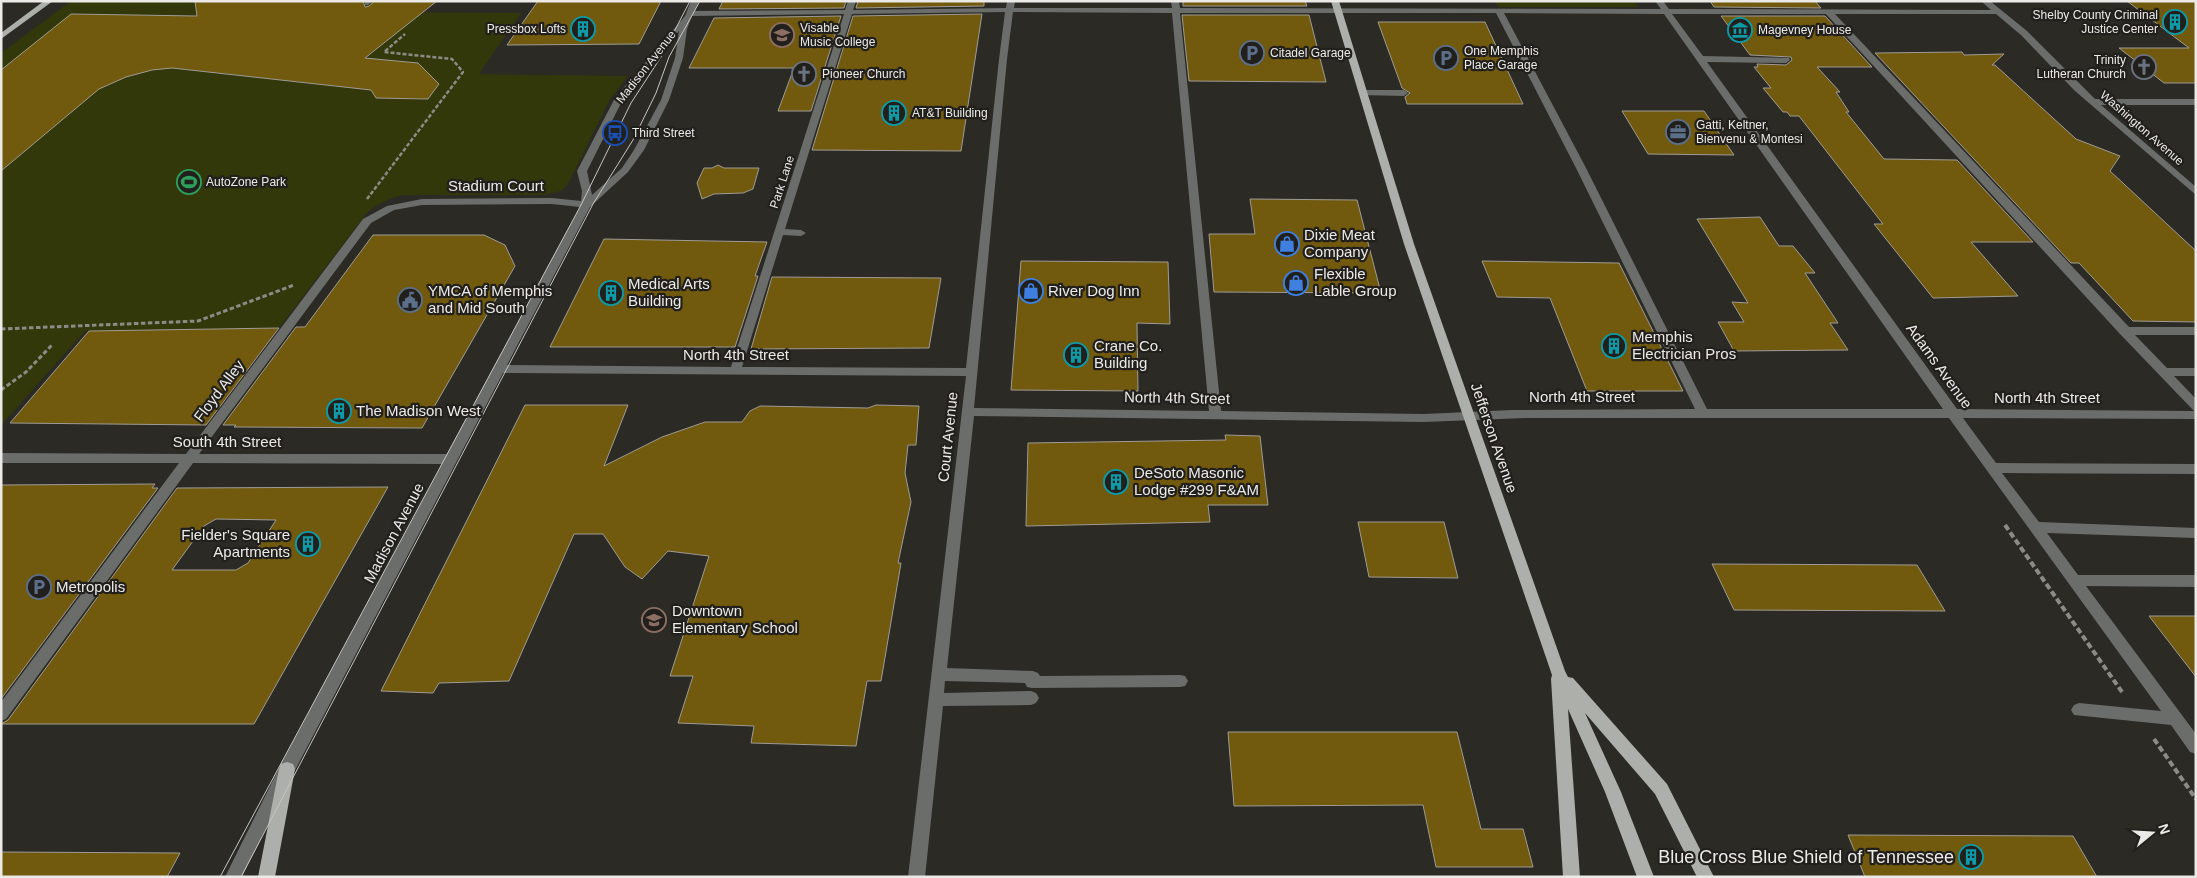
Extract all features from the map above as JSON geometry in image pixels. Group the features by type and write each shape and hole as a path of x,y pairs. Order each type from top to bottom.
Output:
{"main road":[{"path":"1,37 49,1"},
{"name":"Jefferson Avenue","path":"1337,6 1409,244 1468,418 1558,671 1613,792 1646,877"},
{"path":"1558,671 1572,877"},
{"path":"1558,671 1662,789 1706,877"},
{"path":"266,877 287,769"}],"street":[{"name":"Madison Avenue","path":"586,205 587,192 582,171 618,100 688,14 695,1"},
{"name":"Park Lane","path":"735,371 852,1"},
{"name":"Adams Avenue","path":"1659,1 1992,468 2196,747"},
{"name":"Washington Avenue","path":"1985,1 2024,33 2094,102 2196,192"},
{"path":"688,14 849,12 1010,5 1337,6 1499,11 1998,12"},
{"name":"Court Avenue","path":"916,877 937,700 1010,5"},
{"path":"1176,6 1215,414"},
{"path":"1499,11 1581,168 1703,413"},
{"path":"1828,11 2196,407"},
{"name":"Madison Avenue","path":"233,877 287,769 586,205 625,170 639,150 665,100 679,58 683,30 688,14"},
{"path":"1700,59 1786,60"},
{"path":"1363,93 1404,93"},
{"path":"2094,102 2196,102"},
{"name":"Stadium Court","path":"407,204 422,202 552,200 586,205"},
{"name":"Floyd Alley","path":"1,714 189,458 367,221 391,208 407,204"},
{"path":"779,232 801,233"},
{"path":"2124,331 2196,331"},
{"name":"North 4th Street","path":"500,369 972,372"},
{"path":"2163,372 2196,372"},
{"name":"North 4th Street","path":"968,412 1468,418 1522,414 1703,413 1953,412 2196,415"},
{"name":"South 4th Street","path":"1,458 452,459"},
{"path":"1992,468 2196,468"},
{"path":"2035,527 2196,533"},
{"path":"2074,580 2196,581"},
{"path":"939,674 1032,679 1180,681"},
{"path":"937,700 1031,698"},
{"path":"2079,710 2176,719"}],"path":[{"path":"364,203 463,72 452,60 384,52 405,34"},
{"path":"1,329 198,321 296,284"},
{"path":"1,390 26,372 52,345"},
{"path":"1999,516 2196,798"}],"green space":[{"path":"71,1 413,2 404,12 521,13 479,74 628,76 610,99 568,184 561,191 544,195 403,195 387,200 366,214 279,328 85,331 1,425 1,53"},
{"path":"1495,1 1634,1 1638,7 1498,7"}],"building":[{"path":"195,1 363,1 365,7 375,1 437,1 365,58 418,63 439,84 428,99 376,98 371,90 172,68 152,70 126,77 99,89 1,171 1,70 71,14 197,16"},
{"name":"Pressbox Lofts","path":"538,1 661,1 639,44 507,45"},
{"path":"723,1 846,1 844,8 719,9"},
{"path":"858,1 984,1 984,6 856,8"},
{"path":"1183,1 1305,1 1307,6 1183,6"},
{"path":"1710,1 1815,1 1821,8 1714,7"},
{"path":"2127,1 2196,1 2196,83 2164,83 2119,48 2189,48"},
{"path":"982,14 961,151 812,150 853,16"},
{"name":"Citadel Garage","path":"1182,15 1309,15 1326,82 1189,81"},
{"path":"841,16 811,111 778,111 794,68 689,68 714,18"},
{"path":"1721,16 1825,16 1872,67 1817,67 1840,92 1836,92 1849,112 1846,112 1884,159 1957,160 2033,242 1971,242 2018,296 1933,298 1874,224 1883,224 1799,116 1790,116 1787,112 1783,112 1763,88 1771,88 1754,67 1758,67 1757,64 1786,65 1792,60 1791,57 1750,55"},
{"name":"One Memphis Place Garage","path":"1378,22 1485,22 1523,104 1407,104 1405,97 1410,93 1402,88"},
{"path":"1962,52 1964,55 2004,54 1992,65 1995,65 2076,139 2120,156 2110,171 2196,251 2196,322 2133,321 2079,263 2071,263 1875,53"},
{"name":"Gatti, Keltner, Bienvenu & Montesi","path":"1622,111 1704,111 1734,155 1648,154"},
{"path":"718,165 724,168 759,168 753,189 743,193 714,194 702,199 697,183 704,168 712,168"},
{"path":"1250,199 1357,200 1381,293 1214,292 1209,234 1255,234"},
{"path":"1760,217 1779,246 1793,246 1815,273 1805,273 1838,323 1830,323 1848,350 1734,351 1718,322 1744,322 1732,302 1748,303 1697,219"},
{"path":"373,235 484,235 505,245 515,266 422,428 234,427 236,425 223,425 296,327 305,327"},
{"path":"604,239 767,242 755,276 758,276 735,347 550,347"},
{"path":"1021,261 1168,262 1170,324 1137,323 1138,391 1011,390"},
{"name":"Memphis Electrician Pros","path":"1482,261 1619,263 1683,391 1587,391 1550,298 1497,297"},
{"path":"772,277 941,278 929,348 751,349"},
{"path":"279,328 206,425 10,423 89,331"},
{"path":"525,405 628,405 604,466 662,437 705,422 742,422 750,411 760,406 868,408 876,405 919,406 916,445 908,445 905,473 911,502 898,563 901,563 881,681 867,681 856,746 751,743 754,726 678,723 693,676 670,676 709,556 668,551 642,579 625,567 603,534 574,534 509,681 439,683 433,693 381,691"},
{"name":"DeSoto Masonic Lodge #299 F&AM","path":"1225,435 1260,436 1268,505 1208,505 1210,522 1026,526 1028,443 1226,440"},
{"name":"Metropolis","path":"155,484 152,488 158,488 1,699 1,485"},
{"path":"388,487 254,724 1,724 8,720 177,488","holes":["216,519 276,520 248,563 236,570 172,570 204,526"]},
{"path":"1358,522 1444,522 1458,578 1369,577"},
{"path":"1712,564 1917,565 1945,611 1734,610"},
{"path":"2149,616 2196,616 2196,677"},
{"path":"1228,732 1457,732 1481,829 1523,829 1533,867 1436,867 1423,805 1234,806"},
{"name":"Blue Cross Blue Shield of Tennessee","path":"1848,835 2073,836 2097,877 1865,877"},
{"path":"1,852 180,853 167,877 1,877"}],"tram line":[{"path":"220,877 581,205 631,103 661,57 690,1"},
{"path":"241,877 593,204 633,140 656,93 669,57 700,1"}],"place":[{"name":"Shelby County Criminal Justice Center","path":"2175,22"},
{"name":"Pressbox Lofts","path":"583,29"},
{"name":"Magevney House","path":"1740,30"},
{"name":"Visable Music College","path":"782,35"},
{"name":"Citadel Garage","path":"1252,53"},
{"name":"One Memphis Place Garage","path":"1446,58"},
{"name":"Trinity Lutheran Church","path":"2144,67"},
{"name":"Pioneer Church","path":"804,74"},
{"name":"AT&T Building","path":"894,113"},
{"name":"Gatti, Keltner, Bienvenu & Montesi","path":"1678,132"},
{"name":"Third Street","path":"615,133"},
{"name":"AutoZone Park","path":"189,182"},
{"name":"Dixie Meat Company","path":"1287,244"},
{"name":"Flexible Lable Group","path":"1296,283"},
{"name":"River Dog Inn","path":"1031,291"},
{"name":"Medical Arts Building","path":"611,293"},
{"name":"YMCA of Memphis and Mid South","path":"410,300"},
{"name":"Memphis Electrician Pros","path":"1614,346"},
{"name":"Crane Co. Building","path":"1076,355"},
{"name":"The Madison West","path":"339,411"},
{"name":"DeSoto Masonic Lodge #299 F&AM","path":"1116,482"},
{"name":"Fielder's Square Apartments","path":"308,544"},
{"name":"Metropolis","path":"39,587"},
{"name":"Downtown Elementary School","path":"654,620"},
{"name":"Blue Cross Blue Shield of Tennessee","path":"1971,857"}]}
